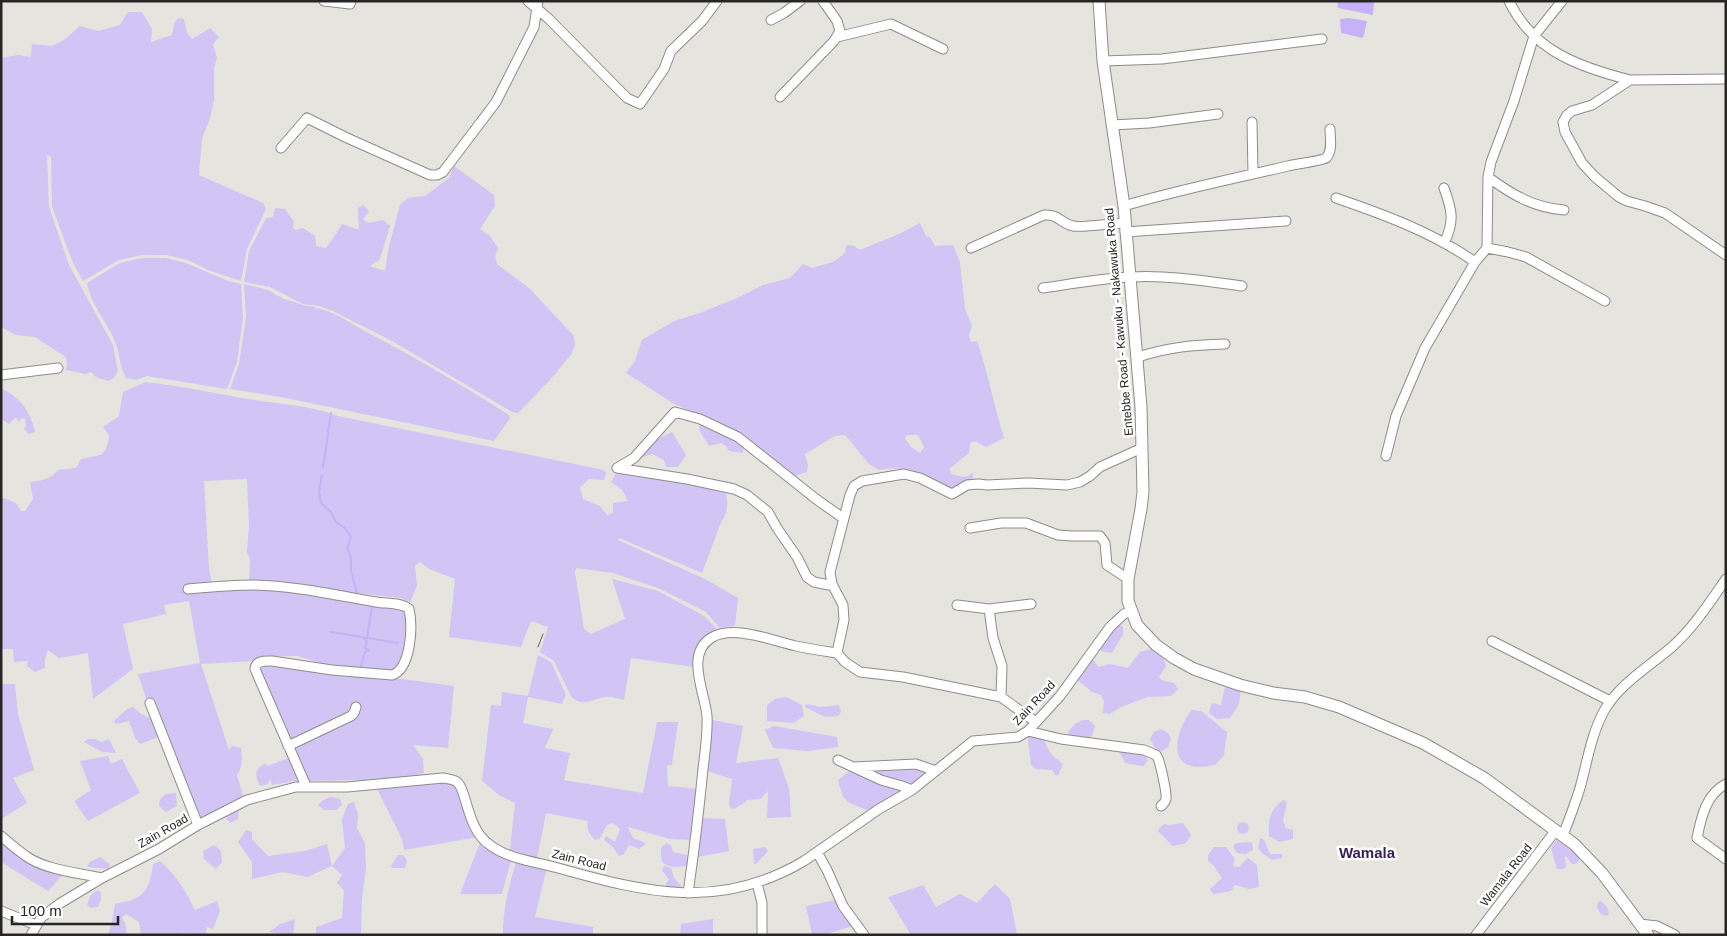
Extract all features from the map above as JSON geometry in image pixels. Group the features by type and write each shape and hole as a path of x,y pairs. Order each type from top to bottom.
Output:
{"main road":[{"name":"Entebbe Road - Kawuku - Nakawuka Road","path":"1099,1 1103,62 1124,206 1138,356 1142,448 1141,509 1128,579 1128,601 1138,624 1156,645 1174,658 1194,668 1256,689 1323,701 1423,743 1484,778 1574,844 1602,874 1648,935"}],"street":[{"path":"324,1 350,4 351,1"},
{"path":"528,1 537,4 627,98 640,104 664,69 671,51 702,20 717,1"},
{"path":"771,20 800,1"},
{"path":"780,97 837,37 840,31 837,21 823,1"},
{"path":"1508,1 1534,36 1549,48 1590,69 1630,80 1726,79"},
{"path":"1386,456 1396,416 1425,348 1475,262 1487,248 1488,177 1491,162 1514,101 1534,36 1562,1"},
{"path":"281,148 307,118 430,175 437,175 443,172 496,102 534,27 537,4"},
{"path":"837,37 891,24 943,49"},
{"path":"1103,62 1162,59 1322,38"},
{"path":"1630,80 1592,105 1572,111 1567,115 1563,122 1565,132 1582,163 1595,177 1626,202 1665,213 1726,255"},
{"path":"1112,125 1149,123 1218,114"},
{"path":"1252,122 1253,173"},
{"path":"1124,206 1253,173 1324,159 1330,151 1330,129"},
{"path":"1488,177 1524,200 1564,210"},
{"path":"1444,188 1451,208 1452,218 1450,232 1444,243"},
{"path":"1336,198 1400,221 1444,243 1475,262"},
{"path":"971,248 1044,215 1053,214 1074,226 1125,227 1286,221"},
{"path":"1487,248 1526,257 1605,301"},
{"path":"1043,288 1130,277 1190,279 1242,286"},
{"path":"1138,356 1168,348 1225,344"},
{"path":"1,375 58,368"},
{"path":"832,584 829,586 814,582 807,577 768,512 747,495 734,489 696,481 617,468 634,458 675,412 708,423 738,437 843,518"},
{"path":"1036,722 1001,697 903,677 860,672 844,662 838,653 839,639 844,626 844,613 841,600 832,584 830,572 843,518 854,486 862,481 904,474 920,478 952,494 967,486 978,484 1028,483 1067,485 1080,482 1100,467 1142,448"},
{"path":"970,528 1002,523 1026,523 1058,535 1100,536 1105,543 1107,565 1128,579"},
{"path":"188,589 254,585 292,588 378,603 397,604 409,610 410,636 404,665 397,674 392,676 272,661 258,662 256,666 258,677 306,786"},
{"name":"Wamala Road","path":"1476,935 1560,833 1580,788 1597,724 1610,701 1685,634 1724,586"},
{"path":"956,605 989,609 1030,604"},
{"path":"989,609 993,638 1002,666 1001,697"},
{"name":"Zain Road","path":"31,935 41,918 53,907 102,878 159,849 198,825 247,800 281,790 306,786 347,787 443,778 452,779 461,786 478,832 484,840 499,850 516,857 650,890 688,893 736,889 757,884 792,869 879,808 912,790 973,742 1018,737 1028,731 1060,696 1110,627 1124,614 1131,611"},
{"path":"688,893 706,747 707,715 698,666 703,645 711,638 722,633 743,633 838,653"},
{"path":"1492,641 1610,701"},
{"path":"150,703 198,825"},
{"path":"288,746 351,716 356,707"},
{"path":"1028,731 1042,736 1144,750 1156,755 1161,764 1166,795 1161,806"},
{"path":"838,760 881,780 912,790"},
{"path":"854,767 916,764 936,771"},
{"path":"1726,784 1715,792 1706,806 1697,838 1726,858"},
{"path":"1,836 27,857 36,861 102,878"},
{"path":"817,852 828,870 843,906 864,935"},
{"path":"757,884 762,903 762,935"},
{"path":"1,911 36,925"},
{"path":"1640,924 1656,926 1675,935"}],"shaded area":[{"path":"1374,1 1373,15 1338,8 1337,2"},
{"path":"128,12 142,12 152,29 151,42 172,35 174,24 178,18 184,19 187,33 192,39 210,28 219,37 213,44 217,58 214,68 214,100 210,118 202,138 199,175 263,203 266,209 247,249 241,281 208,270 188,260 166,255 142,255 119,260 83,281 73,263 52,207 51,157 47,155 49,207 69,265 113,345 118,371 114,378 108,381 96,377 91,372 86,374 66,370 66,357 35,337 16,335 1,327 1,58 18,55 31,57 32,44 52,46 64,40 80,26 98,31 120,25"},
{"path":"1348,18 1367,21 1363,38 1341,33 1340,19"},
{"path":"454,166 494,195 495,206 480,229 490,236 498,248 495,257 497,264 529,288 574,336 575,345 571,355 518,413 512,412 392,341 333,311 320,306 303,304 270,287 244,282 249,251 266,218 273,217 275,208 285,209 294,222 293,228 295,230 303,228 315,236 316,246 326,248 342,224 359,230 358,208 364,205 369,212 363,219 368,223 383,220 390,226 380,259 370,266 385,271 389,246 400,205 408,198 425,196 449,178"},
{"path":"920,223 926,236 930,237 935,246 953,245 960,262 965,309 972,325 969,336 971,342 977,341 1004,438 986,447 975,441 970,443 969,453 949,469 953,475 966,477 973,473 973,479 954,490 914,471 902,469 879,470 869,464 845,435 835,436 805,454 808,465 807,472 794,476 755,444 723,424 676,405 626,373 635,361 642,340 674,321 700,313 763,285 790,278 803,264 812,268 833,262 844,254 847,245 854,246 860,250","holes":["907,435 918,435 924,447 920,453 911,447 905,439"]},
{"path":"142,258 166,258 186,263 228,281 241,284 243,319 237,362 227,389 147,376 136,380 126,378 122,370 116,344 92,299 87,283 120,263"},
{"path":"244,284 268,290 282,298 328,311 340,317 419,360 509,415 510,418 494,441 281,397 230,389 239,364 246,317"},
{"path":"146,382 307,408 604,470 606,473 604,480 589,479 580,487 583,499 600,506 607,515 613,513 613,503 628,501 622,490 611,482 617,471 726,493 726,512 702,573 619,538 618,540 705,579 738,598 735,626 720,628 706,612 658,588 613,573 576,568 575,572 584,629 591,634 625,619 612,579 658,591 704,616 717,629 702,641 697,649 694,667 631,658 624,700 603,697 586,702 577,701 572,698 554,661 540,652 548,627 531,621 521,647 449,637 455,579 429,569 420,562 415,566 417,586 410,602 401,598 249,581 247,479 204,481 209,568 213,590 283,590 401,608 407,613 403,658 396,669 386,671 320,663 298,656 258,657 253,661 201,664 229,750 232,746 241,748 242,759 237,775 243,796 199,819 147,701 138,674 200,663 189,601 164,605 166,614 123,624 133,669 93,699 88,653 59,658 48,650 45,668 35,672 27,666 28,661 14,662 13,649 1,649 1,497 16,503 21,511 25,511 33,499 30,482 49,477 58,470 76,468 81,459 98,456 104,452 109,435 103,427 119,416 123,392"},
{"path":"1,388 14,396 24,406 31,418 35,432 29,434 24,429 26,426 25,419 22,418 18,422 17,418 15,418 9,424 1,419"},
{"path":"700,424 729,436 744,446 743,453 729,451 721,443 709,446 699,430"},
{"path":"672,432 686,455 678,467 666,467 664,460 652,454 639,457 656,440"},
{"path":"1117,623 1123,627 1123,634 1112,653 1096,650"},
{"path":"1154,648 1162,653 1166,666 1159,677 1162,680 1174,683 1178,689 1171,696 1148,697 1121,707 1110,714 1103,713 1104,701 1101,695 1092,692 1075,678 1088,659 1093,659 1098,667 1110,664 1128,668 1140,652"},
{"path":"538,655 551,662 566,695 562,704 528,697 523,723 553,729 545,748 570,753 564,780 643,793 657,722 678,722 672,765 667,765 668,786 699,789 692,840 670,839 628,827 633,838 646,844 639,849 629,845 624,854 619,856 613,847 604,840 606,836 615,842 620,829 613,823 607,825 600,838 595,840 588,831 588,821 546,813 537,859 510,849 515,803 499,795 482,781 491,705 501,706 502,692 528,696"},
{"path":"261,662 454,686 448,748 413,745 423,759 424,773 374,785 354,780 307,781 291,747 359,713 350,713 293,743 288,739 256,667"},
{"path":"1227,683 1241,690 1239,704 1230,718 1217,719 1209,713 1212,703 1221,705"},
{"path":"1,684 15,684 18,714 34,770 13,778 27,803 1,819"},
{"path":"786,697 802,705 804,716 794,723 767,721 767,705 775,699"},
{"path":"806,704 820,707 839,705 841,712 838,716 825,717 805,707"},
{"path":"133,707 141,714 157,721 161,736 140,744 135,738 129,721 116,724 114,721 127,709"},
{"path":"1192,710 1201,711 1227,732 1224,755 1215,765 1192,766 1184,763 1179,757 1177,750 1180,732 1187,716"},
{"path":"708,719 743,726 736,763 778,758 789,788 791,817 767,818 768,791 761,799 747,800 734,809 730,808 732,779 704,770"},
{"path":"1083,720 1089,720 1095,726 1092,736 1084,740 1069,735 1068,732 1075,724"},
{"path":"774,726 837,737 838,747 807,751 773,748 765,730"},
{"path":"1161,729 1168,733 1171,739 1168,747 1162,751 1157,751 1150,739 1154,732"},
{"path":"1029,734 1041,737 1051,754 1063,764 1059,774 1056,776 1052,770 1036,769 1031,765"},
{"path":"88,739 95,739 101,742 109,739 116,753 102,752 84,742"},
{"path":"1119,751 1144,754 1148,761 1143,766 1125,763"},
{"path":"108,756 111,764 122,759 140,793 88,821 74,801 91,790 80,761"},
{"path":"291,757 300,780 272,785 270,779 268,784 260,786 257,779 259,767"},
{"path":"876,765 910,765 928,771 930,776 905,793 867,810 846,800 838,780 852,769"},
{"path":"437,776 457,784 478,837 404,850 402,839 376,787"},
{"path":"176,793 177,806 166,812 159,806 160,799 166,794"},
{"path":"331,797 340,799 342,805 336,810 324,810 318,805 323,800"},
{"path":"1284,800 1287,803 1283,821 1286,828 1293,830 1293,839 1279,842 1269,836 1269,825 1273,811"},
{"path":"354,802 358,814 357,828 365,843 366,868 362,899 361,935 316,935 316,927 342,918 344,890 337,883 342,875 332,866 345,848 342,819 348,804"},
{"path":"239,805 238,819 230,823 222,813"},
{"path":"700,818 725,819 729,851 697,857"},
{"path":"1241,822 1245,822 1249,828 1245,834 1241,834 1237,830 1237,826"},
{"path":"1183,823 1191,835 1186,843 1173,846 1158,831 1164,824"},
{"path":"246,830 252,832 252,839 268,856 305,851 327,844 332,866 307,877 283,872 252,879 252,862 238,842"},
{"path":"1,836 27,858 67,870 48,891 1,862"},
{"path":"1260,838 1264,840 1270,854 1282,854 1282,858 1272,860 1262,853 1258,848"},
{"path":"481,840 512,857 502,894 460,894"},
{"path":"1556,840 1568,846 1579,857 1579,861 1572,864 1566,856 1566,867 1557,869 1551,848"},
{"path":"1252,842 1253,850 1245,854 1237,853 1233,847 1236,843"},
{"path":"666,843 671,845 673,852 687,855 689,865 675,867 664,864 661,848"},
{"path":"214,845 221,851 222,862 216,869 204,859 203,851"},
{"path":"765,847 768,851 754,864 753,849"},
{"path":"1214,847 1226,847 1235,859 1233,866 1239,867 1248,858 1257,865 1259,887 1249,889 1235,885 1231,891 1213,894 1210,889 1222,878 1208,861 1208,855"},
{"path":"398,855 403,855 407,860 405,868 392,868 391,866"},
{"path":"100,857 110,864 108,869 87,867 90,862"},
{"path":"517,859 547,867 535,917 593,927 593,935 503,935 507,897"},
{"path":"160,861 180,884 195,910 217,901 220,911 213,929 207,927 206,935 184,933 180,935 141,935 139,922 126,914 122,918 127,935 108,935 115,904 132,900 143,893 147,888 153,864"},
{"path":"664,866 671,868 674,878 682,887 677,891 667,889 666,883 669,880 662,870"},
{"path":"995,884 1010,899 1017,935 911,935 888,897 923,885 936,907 960,894 977,903"},
{"path":"97,890 101,892 101,900 98,907 90,908 87,905 90,896"},
{"path":"837,900 844,915 853,926 823,935 812,935 806,906"},
{"path":"1601,901 1607,907 1609,913 1607,916 1601,914 1597,908 1598,902"},
{"path":"295,919 293,935 269,932 280,924"},
{"path":"713,919 713,935 680,935 681,924"}],"waterway":[{"path":"323,468 331,413"},
{"path":"322,475 319,491 321,503 331,512 336,522 345,528 351,537 347,548 351,558 351,571 357,593"},
{"path":"367,638 372,606"},
{"path":"331,632 398,643"},
{"path":"361,667 364,653 368,650 365,648 367,641 363,638"}],"tram line":[{"path":"538,647 543,634"}],"district":[{"name":"Wamala","path":"1367,852"}]}
